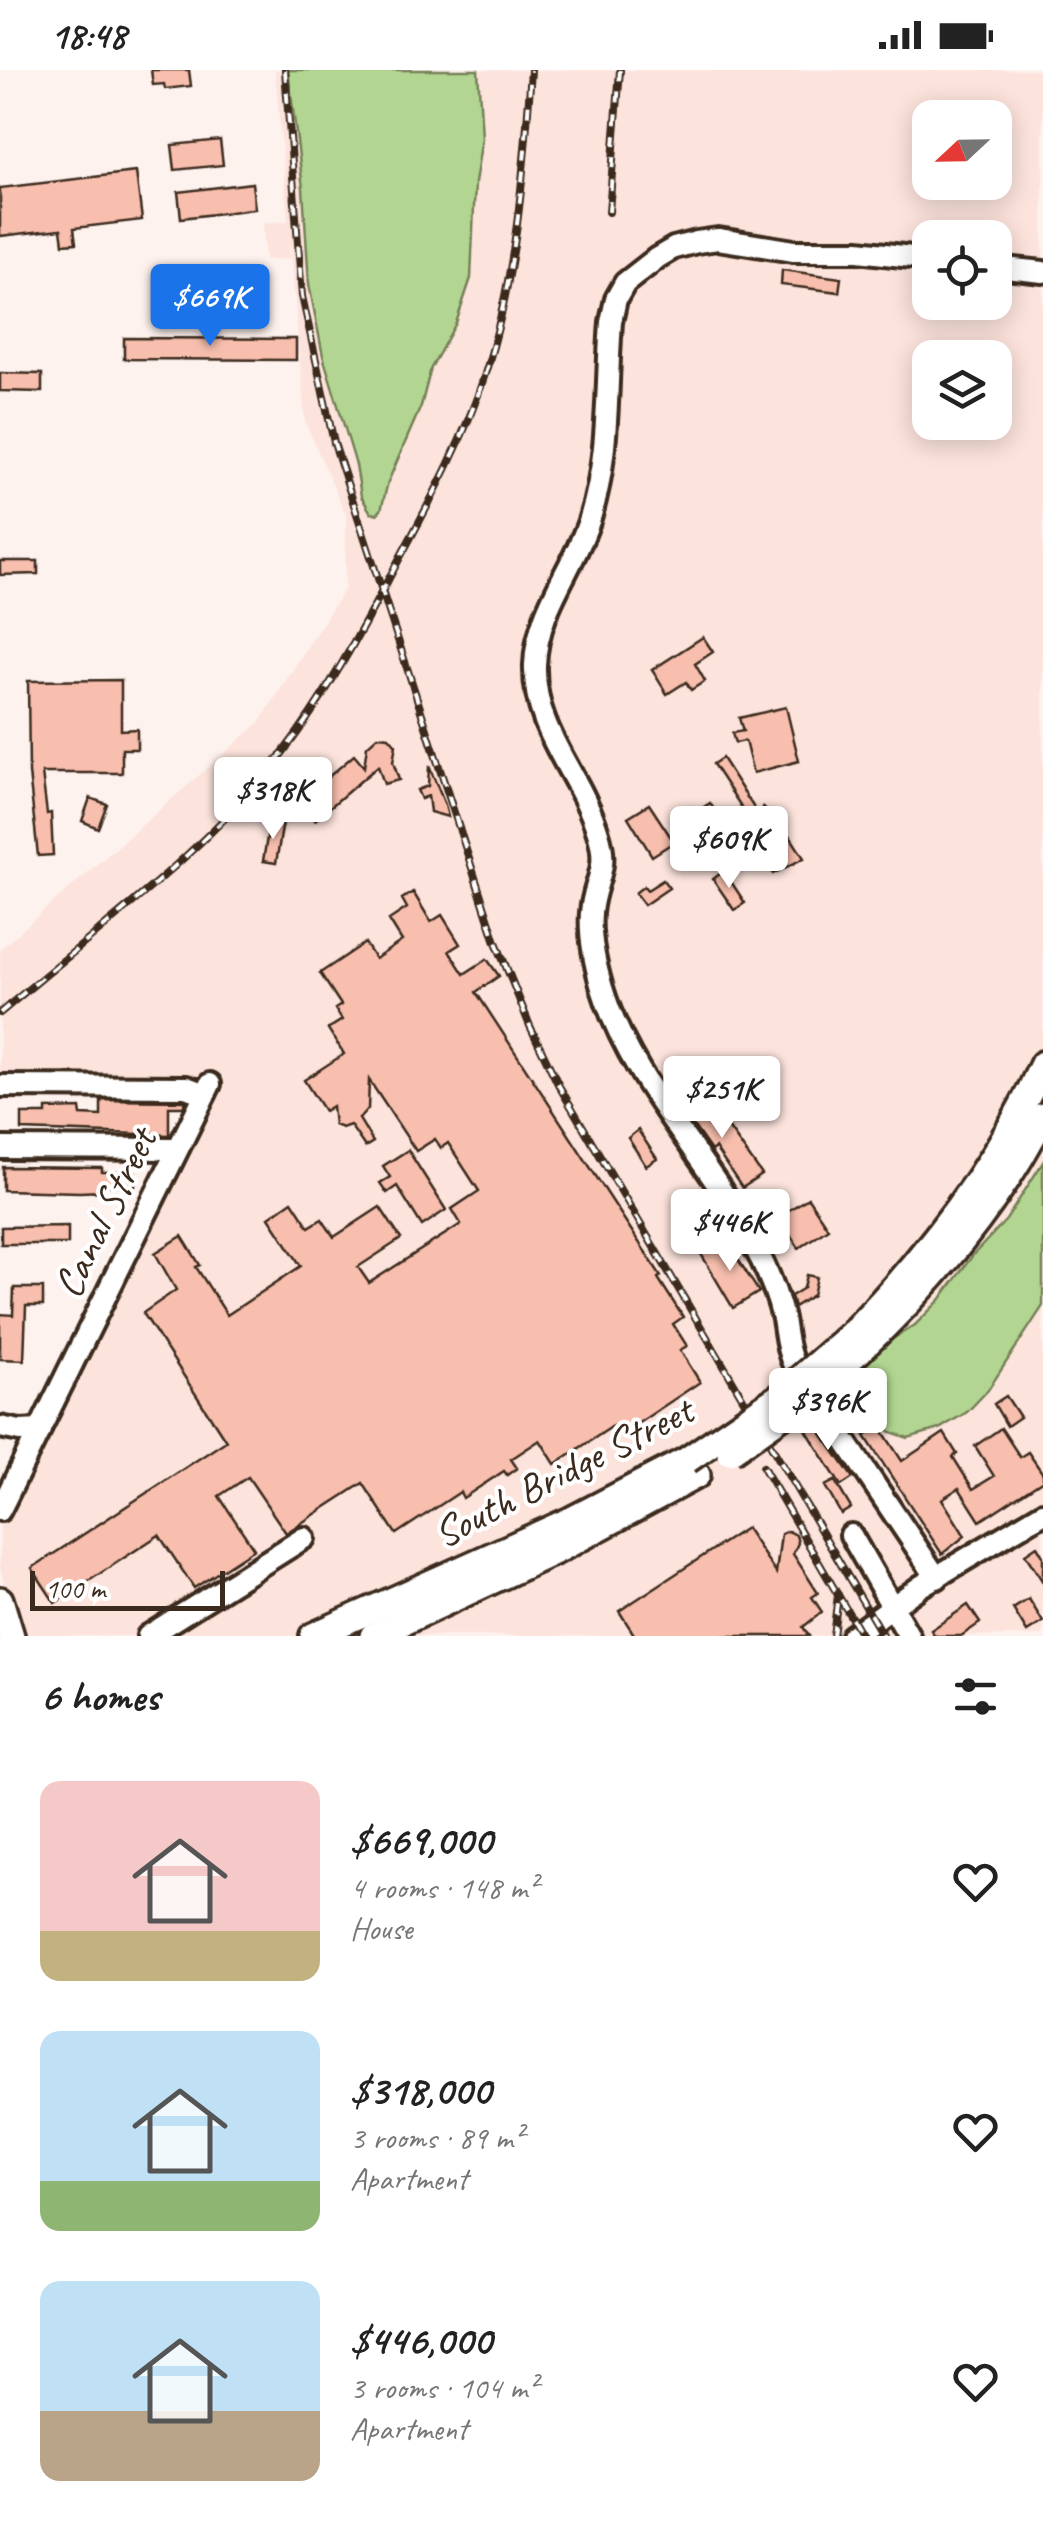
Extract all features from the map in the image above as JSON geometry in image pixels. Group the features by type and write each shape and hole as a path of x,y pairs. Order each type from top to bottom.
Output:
{"main road":[{"name":"South Bridge Street","path":"854,1343 946,1224 1013,1122 1043,1064"},
{"name":"South Bridge Street","path":"372,1636 558,1550 692,1467 780,1396 854,1343 886,1326 961,1241 1043,1116"},
{"name":"South Bridge Street","path":"313,1636 692,1467"},
{"path":"0,1600 11,1636"}],"street":[{"path":"912,257 858,251 794,251 718,239 674,248 626,283 616,299 611,322 598,488 581,544 540,624 534,693 544,726 597,828 604,854 591,915 592,947 602,990 624,1040 657,1098 752,1240 783,1318 786,1348 793,1363 937,1578"},
{"path":"1012,269 1043,272"},
{"name":"Canal Street","path":"0,1086 208,1089 0,1510"},
{"path":"0,1148 178,1149"},
{"path":"0,1426 40,1430"},
{"path":"852,1636 937,1578 1043,1514"},
{"path":"851,1536 909,1636"},
{"path":"148,1636 304,1538"}],"shaded area":[{"path":"275,70 1043,70 1043,1636 18,1636 0,1567 0,1520 224,1075 0,1080 0,949 259,723 345,588 346,515 305,422 290,242 289,259 265,260 263,223 288,221"}],"green space":[{"path":"288,70 478,70 482,138 475,183 471,278 456,323 431,368 421,406 377,514 371,513 361,496 356,465 323,356 309,284 303,188"},
{"path":"1043,1162 1043,1306 988,1390 967,1412 939,1429 908,1438 891,1432 842,1391 845,1382 940,1300 973,1255 1006,1220"}],"building":[{"path":"151,70 189,70 191,86 165,89 164,84 153,85"},
{"path":"220,140 223,165 175,170 172,145"},
{"path":"136,172 142,220 74,228 76,243 63,244 61,229 0,236 0,188"},
{"path":"252,183 255,209 181,218 178,192"},
{"path":"782,270 841,278 839,292 781,285"},
{"path":"124,338 296,339 296,360 124,359"},
{"path":"0,373 42,374 42,392 0,391"},
{"path":"0,561 38,561 38,574 0,575"},
{"path":"703,637 713,652 695,664 705,681 691,690 686,682 667,694 652,670"},
{"path":"121,680 121,730 137,729 137,749 122,749 122,773 42,773 47,814 51,813 53,855 38,856 29,773 28,681"},
{"path":"786,707 799,761 753,773 745,741 735,743 732,733 743,731 739,718"},
{"path":"378,736 389,737 396,745 393,762 399,780 384,784 378,766 315,820 299,802 354,755 364,767 367,746"},
{"path":"722,758 766,827 763,806 784,839 790,836 804,858 773,874 762,858 771,852 713,764"},
{"path":"429,766 448,817 430,812 428,796 421,799 417,790 428,786"},
{"path":"90,798 107,804 98,828 82,821"},
{"path":"710,803 723,824 706,835 693,814"},
{"path":"649,804 674,842 652,856 628,817"},
{"path":"270,820 283,822 276,863 263,861"},
{"path":"724,871 745,903 734,910 713,879"},
{"path":"663,880 669,888 644,905 635,893"},
{"path":"413,892 431,922 442,915 460,944 449,951 464,974 487,959 499,976 476,992 661,1276 658,1278 683,1317 673,1324 687,1346 680,1350 700,1382 619,1436 613,1426 555,1464 540,1440 511,1459 517,1468 507,1475 504,1471 463,1498 460,1492 396,1534 363,1483 286,1533 248,1477 219,1496 254,1549 194,1588 159,1535 55,1603 32,1568 226,1441 143,1313 176,1290 155,1253 182,1236 200,1265 196,1267 227,1315 301,1266 269,1217 292,1201 309,1227 322,1219 334,1237 380,1207 401,1239 358,1267 369,1283 461,1224 452,1209 479,1191 448,1143 441,1148 435,1139 416,1151 369,1080 368,1109 359,1119 373,1142 365,1147 350,1125 334,1125 332,1106 324,1111 304,1080 344,1054 328,1029 342,1020 335,1009 341,1005 320,973 365,943 375,959 402,941 389,920 407,908 402,899"},
{"path":"706,1096 762,1175 742,1188 683,1111"},
{"path":"101,1100 186,1102 183,1107 169,1107 169,1135 22,1130 22,1114 46,1114 46,1109 80,1108 81,1115 101,1116"},
{"path":"638,1130 657,1159 646,1166 628,1138"},
{"path":"408,1150 446,1210 422,1226 397,1186 387,1193 380,1183 390,1177 383,1166"},
{"path":"3,1167 135,1172 135,1186 102,1185 102,1191 80,1192 3,1190"},
{"path":"808,1198 828,1228 799,1248 778,1217"},
{"path":"68,1226 68,1244 1,1244 1,1227"},
{"path":"725,1239 759,1292 733,1308 701,1254"},
{"path":"807,1275 817,1277 813,1295 794,1307 791,1296 804,1288"},
{"path":"14,1288 43,1288 43,1306 26,1306 24,1360 0,1359 0,1314 13,1315"},
{"path":"1006,1396 1020,1417 1007,1426 994,1404"},
{"path":"811,1418 853,1478 841,1486 802,1423"},
{"path":"880,1427 902,1461 944,1433 957,1454 953,1457 973,1489 994,1476 975,1446 1001,1428 1020,1457 1028,1452 1043,1480 980,1521 959,1488 942,1499 965,1536 942,1554 865,1436"},
{"path":"835,1481 851,1508 841,1514 825,1486"},
{"path":"746,1528 776,1573 781,1534 788,1531 796,1535 798,1543 793,1554 818,1593 812,1597 822,1612 803,1627 809,1636 635,1636 619,1611"},
{"path":"1037,1546 1043,1556 1043,1582 1025,1554"},
{"path":"1029,1599 1043,1622 1027,1632 1013,1609"},
{"path":"968,1605 980,1623 961,1636 935,1636 931,1630"}],"railway":[{"path":"285,70 302,296 334,443 496,942 559,1086 883,1636"},
{"path":"0,1013 149,889 220,823 284,751 351,647 440,482 484,377 511,264 531,70"},
{"path":"609,212 620,70"},
{"path":"763,1467 862,1636"},
{"path":"833,1636 838,1595"}]}
